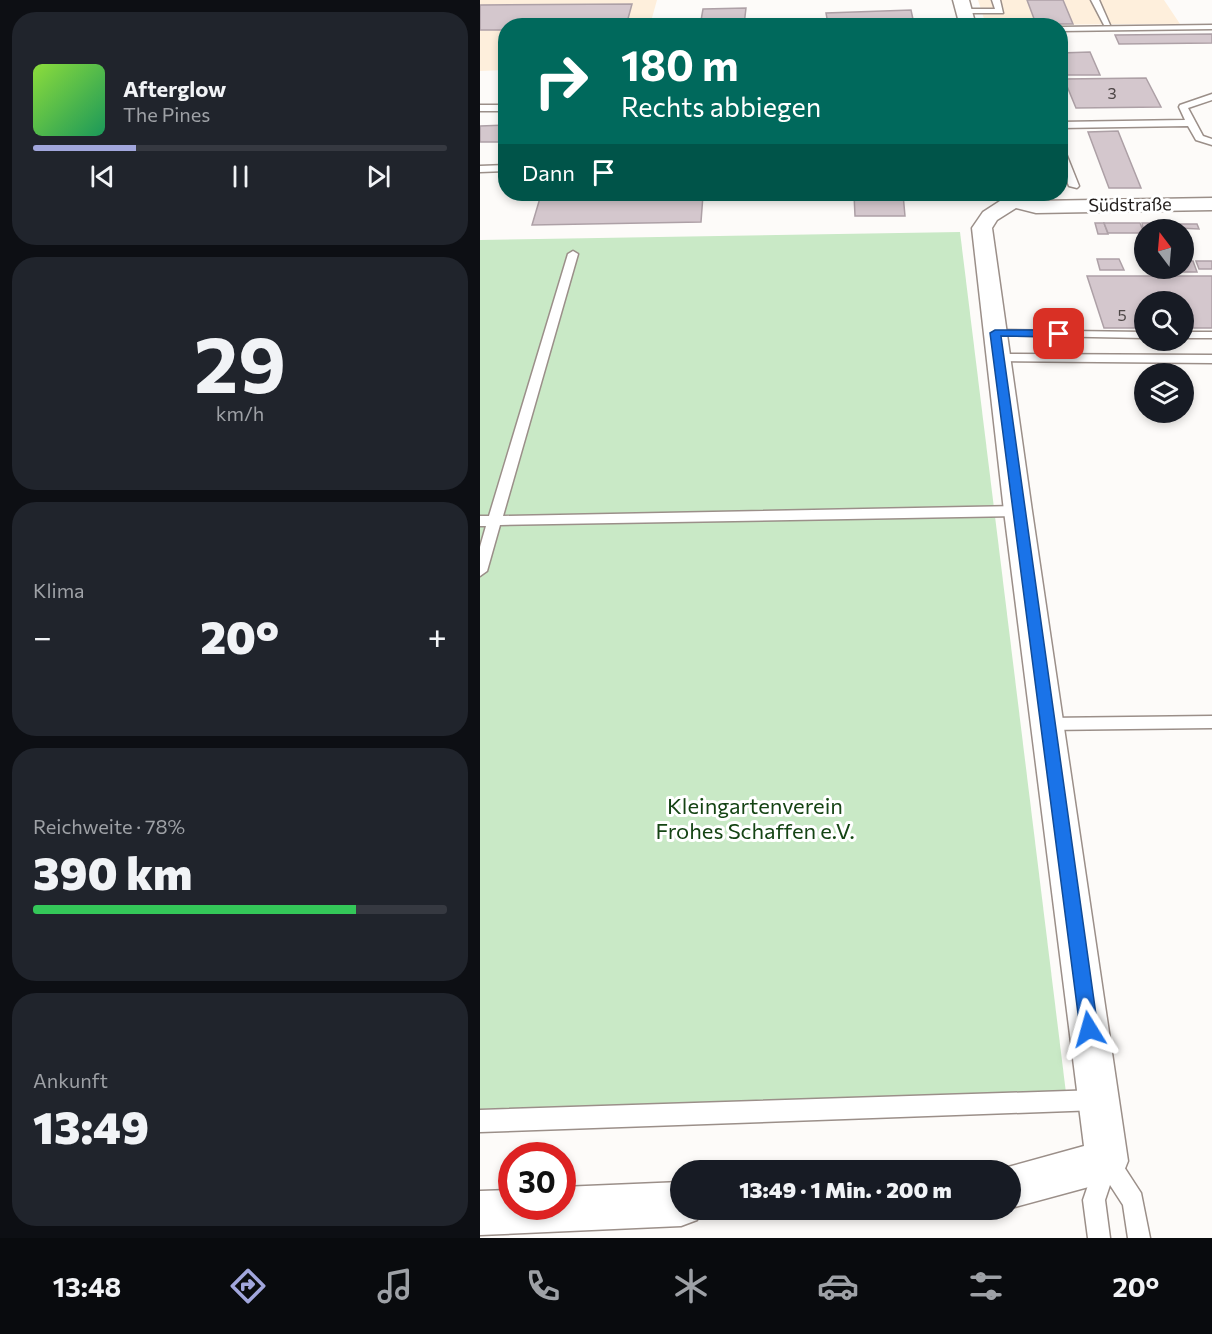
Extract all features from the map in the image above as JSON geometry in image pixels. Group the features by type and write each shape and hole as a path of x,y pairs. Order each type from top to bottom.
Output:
{"street":[{"path":"1004,201 982,228 1018,511 1107,1161 1021,1183"},
{"name":"Südstraße","path":"1019,201 1036,207 1212,204"},
{"path":"480,1213 670,1204"}],"lane":[{"path":"964,12 1000,11 996,0"},
{"path":"1095,0 1107,23"},
{"path":"1068,29 1212,27"},
{"path":"1212,97 1183,107 1199,138 1212,142"},
{"path":"480,108 498,108"},
{"path":"1068,124 1192,123"},
{"path":"480,168 498,168"},
{"path":"1068,171 1074,186"},
{"path":"480,571 487,521 573,254"},
{"path":"1194,335 1212,335"},
{"path":"996,346 1134,336"},
{"path":"996,346 1212,359"},
{"path":"487,521 1018,511"},
{"path":"1047,724 1212,722"},
{"path":"480,1120 1098,1100"},
{"path":"1099,1238 1094,1200 1107,1161"},
{"path":"1107,1161 1133,1201 1139,1238"}],"shaded area":[{"path":"480,0 657,0 652,18 498,18 498,70 480,71"},
{"path":"978,0 1164,0 1180,24 1068,25 1068,18 984,18"}],"green space":[{"name":"Kleingartenverein Frohes Schaffen e.V.","path":"960,232 1066,1093 480,1109 480,240"}],"building":[{"path":"1027,0 1063,0 1073,24 1068,24 1068,18 1034,18"},
{"path":"632,4 628,18 498,18 498,30 480,30 480,5"},
{"path":"746,8 745,18 701,18 703,9"},
{"path":"911,10 913,18 827,18 826,13"},
{"path":"1212,34 1212,43 1119,44 1115,35"},
{"path":"1090,52 1100,75 1068,75 1068,53"},
{"path":"1146,78 1161,107 1076,108 1068,89 1068,79"},
{"path":"498,125 498,142 480,142 480,126"},
{"path":"1118,131 1141,188 1109,188 1088,132"},
{"path":"539,201 703,201 701,222 532,225"},
{"path":"854,201 904,201 905,216 855,216"},
{"path":"1095,223 1104,223 1108,234 1098,234"},
{"path":"1104,223 1134,223 1134,233 1108,233"},
{"path":"1097,259 1119,259 1124,270 1100,270"},
{"path":"1196,261 1212,261 1212,269 1199,269"},
{"path":"1087,276 1194,279 1194,276 1212,276 1212,328 1194,328 1194,291 1134,291 1134,328 1104,328"}],"route":[{"path":"1059,334 995,333 1089,1029"}]}
